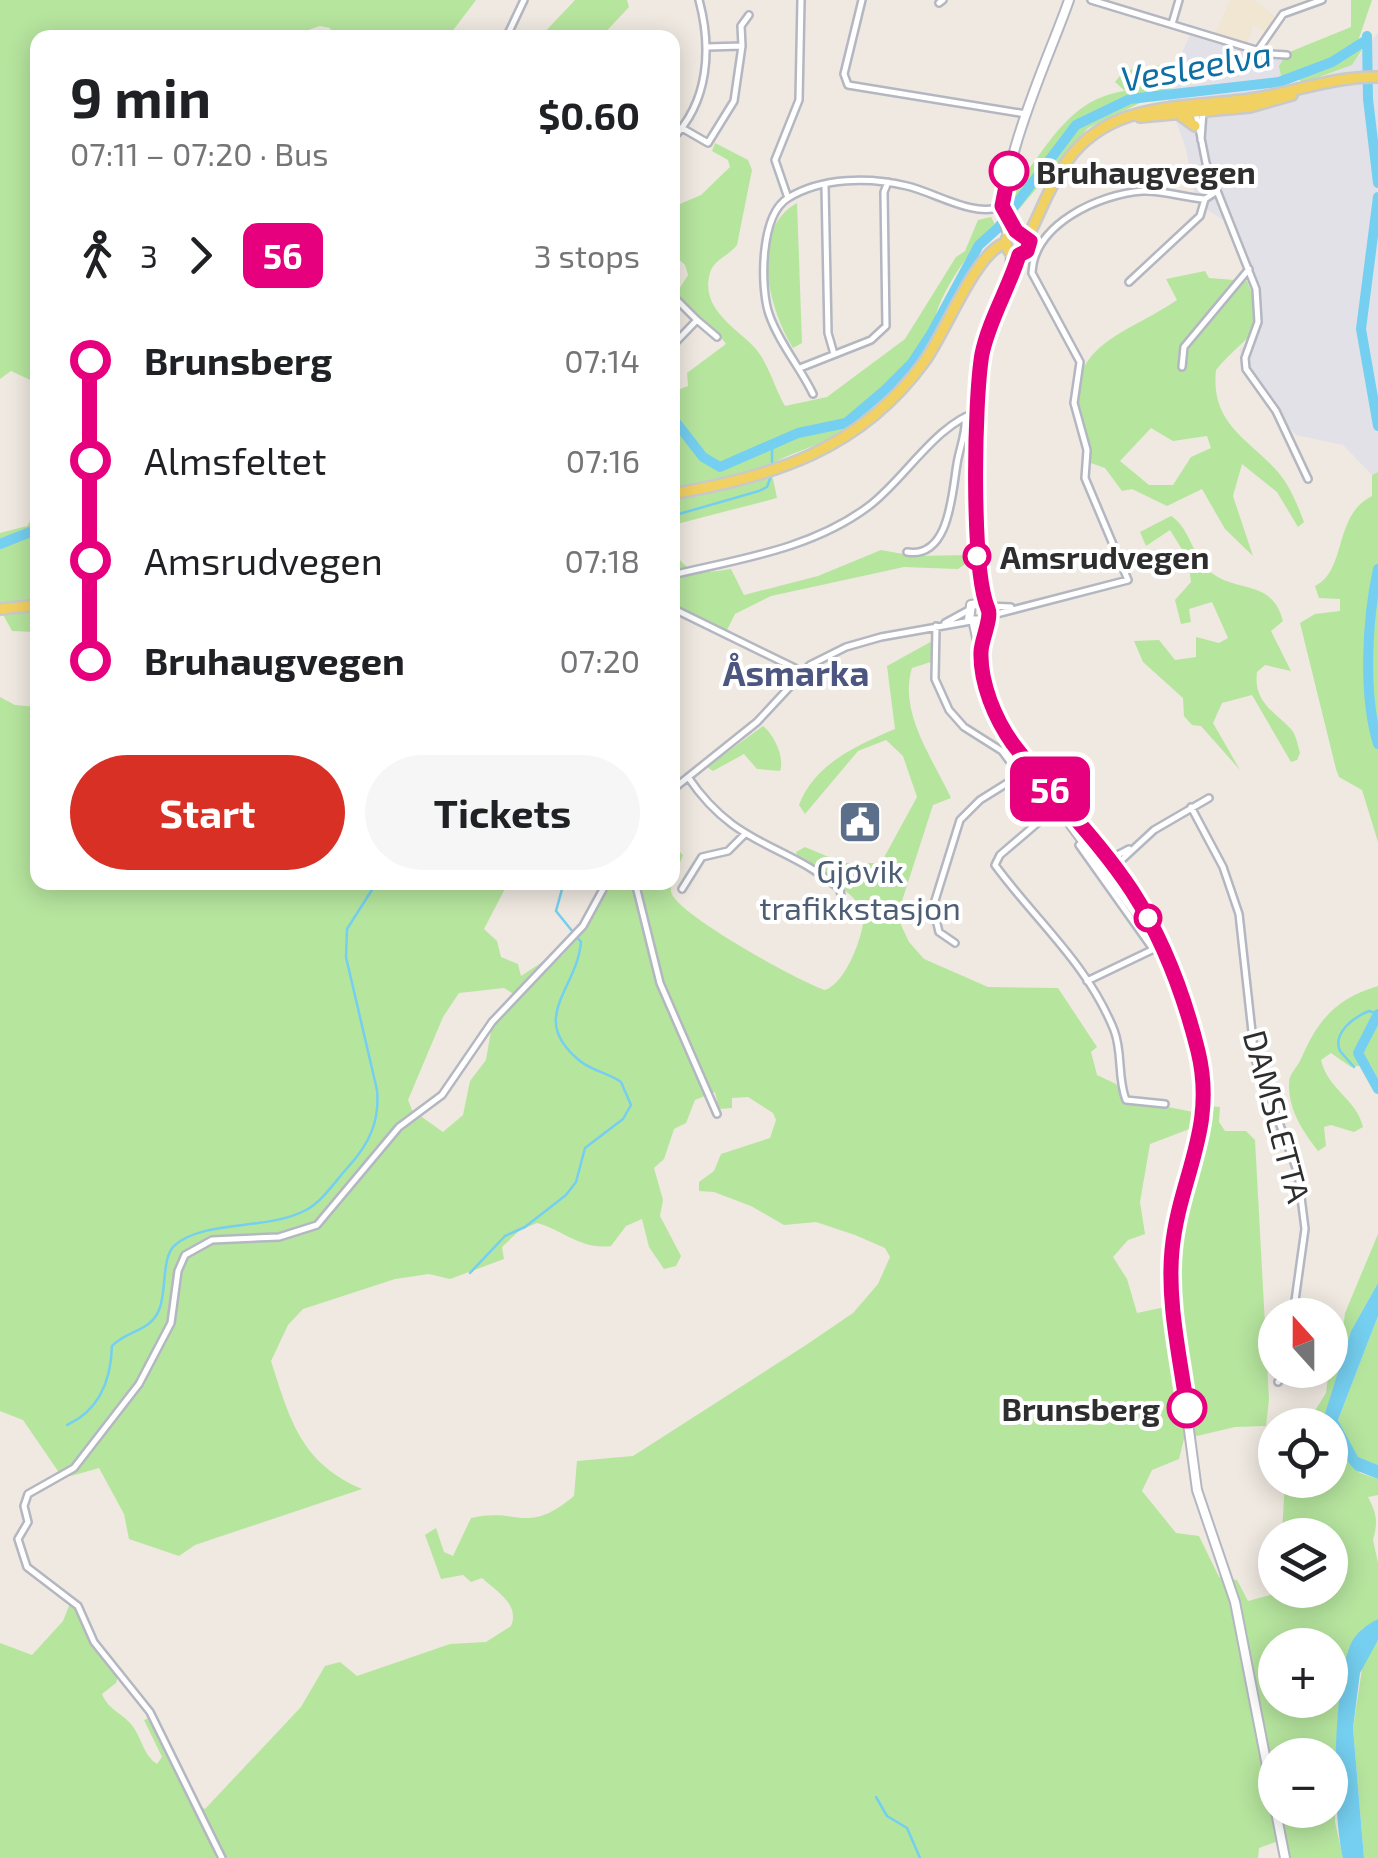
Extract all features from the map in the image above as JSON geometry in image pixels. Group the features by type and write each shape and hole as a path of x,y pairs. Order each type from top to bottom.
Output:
{"main road":[{"path":"980,650 987,619 978,578 982,353 1010,277 1014,242 1002,206 1006,179 1069,0"},
{"path":"1117,121 1356,78 1378,78"},
{"path":"680,493 745,481 792,466 864,424 924,362 988,255 1014,242 1037,216 1070,157 1091,136 1117,121 1157,108 1200,109"},
{"path":"1177,113 1195,126"},
{"path":"978,578 969,608 990,698 1014,745 1108,866 1158,947 1172,972 1197,1048 1204,1094 1201,1137 1179,1213 1171,1263 1193,1462 1206,1522 1236,1602 1285,1858"},
{"path":"969,608 984,604"},
{"path":"0,609 30,606"},
{"path":"973,622 987,619"}],"street":[{"path":"510,30 524,0"},
{"path":"699,0 707,48 699,96 682,128 704,143 714,140 734,101 741,26 748,15"},
{"path":"801,0 800,90 775,160 788,198 766,243 764,286 775,329 813,394"},
{"path":"862,0 844,74 848,86 1029,115"},
{"path":"1091,0 1119,4 1172,24 1287,55"},
{"path":"1172,24 1180,0"},
{"path":"1258,50 1283,14 1322,0"},
{"path":"707,48 742,46"},
{"path":"1200,109 1195,126 1256,289 1258,322 1245,358 1246,369 1276,411 1308,478"},
{"path":"1200,109 1201,142"},
{"path":"788,198 862,178 975,208 1002,206"},
{"path":"800,368 871,340 886,326 884,192 888,182"},
{"path":"825,186 828,334 834,354"},
{"path":"987,619 1014,608 1128,580 1085,478 1086,450 1074,403 1080,362 1031,269 1044,240 1063,221 1128,193 1159,191 1205,199"},
{"path":"1129,282 1200,216 1205,199 1217,191"},
{"path":"1182,367 1184,346 1248,269"},
{"path":"680,303 716,337"},
{"path":"680,337 696,320"},
{"path":"680,573 757,557 834,527 901,480 964,417 980,411"},
{"path":"907,552 921,552 940,536 952,498 964,417"},
{"path":"984,604 1014,608"},
{"path":"939,625 969,608"},
{"path":"680,612 803,672"},
{"path":"680,784 756,722 803,672 846,646 939,625 973,622"},
{"path":"939,625 935,679 949,710 964,727 1002,751 1044,810 1041,820 996,859 997,869 1056,935 1087,981 1116,1036 1126,1100 1165,1104"},
{"path":"955,943 940,932 933,908 962,817 1020,776"},
{"path":"688,777 715,812 744,835 840,889 844,916"},
{"path":"1108,866 1208,798"},
{"name":"DAMSLETTA","path":"1191,807 1223,868 1239,914 1255,1059 1298,1173 1305,1229 1296,1298"},
{"path":"682,889 702,858 728,852 744,835"},
{"path":"1079,845 1158,947 1087,981"},
{"path":"222,1858 205,1817 143,1702 94,1642 78,1606 23,1563 18,1538 28,1522 25,1501 74,1468 140,1384 171,1323 178,1271 185,1255 212,1240 279,1237 317,1225 399,1128 439,1097 492,1022 582,926 602,890"},
{"path":"637,890 660,984 716,1114"}],"shaded area":[{"path":"1230,0 1254,0 1275,16 1266,31 1253,26 1247,44 1215,34"},
{"path":"1193,28 1287,53 1298,82 1308,82 1352,65 1378,33 1378,472 1372,475 1343,445 1296,435 1270,408 1239,350 1245,345 1253,295 1247,281 1250,278 1226,222 1196,202 1186,149 1165,91"}],"green space":[{"path":"0,0 476,0 453,30 331,30 320,26 308,30 30,30 30,380 11,371 0,379"},
{"path":"575,0 627,0 629,7 608,30 547,30"},
{"path":"1351,0 1372,0 1356,47 1362,50 1352,65 1303,83 1294,75 1281,76 1279,66 1287,53 1351,27"},
{"path":"1174,63 1171,88 1088,128 1019,209 1012,190 1073,116 1087,104 1125,91 1115,82 1124,71"},
{"path":"715,143 748,160 752,170 737,245 710,273 711,300 761,356 785,406 827,397 905,339 956,257 965,251 978,220 991,217 996,226 953,278 936,314 929,349 887,400 848,431 770,465 777,498 680,523 680,389 688,386 687,373 726,344 717,332 697,325 680,304 680,288 688,275 680,260 680,204 701,195 730,167 728,160 712,151"},
{"path":"797,203 802,343 793,348 771,293 768,251 772,232 782,215"},
{"path":"1205,271 1209,278 1247,281 1254,299 1256,313 1251,333 1216,370 1219,404 1234,429 1282,478 1304,522 1298,527 1277,492 1242,464 1233,496 1253,556 1225,529 1202,489 1167,506 1132,489 1122,491 1105,468 1088,462 1080,439 1075,416 1082,371 1105,343 1177,300 1166,279","holes":["1151,428 1173,441 1207,436 1211,448 1191,457 1173,485 1149,485 1120,461"]},
{"path":"1378,472 1378,842 1362,790 1339,777 1336,769 1300,623 1315,614 1340,611 1340,599 1319,598 1315,586 1332,568 1351,516 1372,496 1372,475"},
{"path":"1171,516 1183,528 1206,568 1224,580 1263,593 1278,608 1283,621 1271,631 1291,671 1265,665 1257,672 1258,691 1294,734 1300,753 1297,760 1291,762 1252,695 1222,703 1213,723 1240,770 1201,726 1192,725 1184,716 1183,698 1143,662 1134,641 1159,640 1175,660 1196,657 1196,637 1219,643 1228,638 1212,602 1189,609 1191,622 1181,624 1175,600 1191,582 1188,559 1170,530 1146,546 1140,532"},
{"path":"30,522 30,632 12,631 0,609 0,533 27,526"},
{"path":"881,550 914,556 971,555 971,560 958,569 904,567 771,596 735,614 726,632 680,612 680,560 694,570 731,569 744,595 818,576"},
{"path":"936,639 937,660 912,668 910,701 920,735 951,798 933,805 901,904 901,925 909,942 924,959 988,987 1058,988 1097,1047 1091,1052 1097,1075 1116,1084 1124,1098 1193,1112 1192,1128 1150,1144 1140,1202 1145,1234 1128,1240 1113,1257 1127,1279 1137,1313 1175,1305 1177,1240 1199,1162 1208,1106 1220,1107 1219,1122 1225,1131 1246,1131 1255,1140 1264,1298 1258,1298 1258,1388 1268,1388 1268,1408 1258,1408 1258,1426 1235,1427 1184,1439 1179,1459 1152,1470 1142,1491 1176,1533 1199,1536 1219,1577 1237,1580 1248,1601 1258,1598 1258,1608 1348,1608 1348,1518 1283,1518 1284,1498 1348,1498 1348,1460 1360,1473 1378,1479 1378,1495 1368,1497 1376,1518 1373,1540 1378,1563 1378,1619 1362,1629 1348,1676 1348,1628 1258,1628 1258,1718 1338,1718 1337,1738 1258,1738 1258,1828 1336,1828 1343,1858 1290,1858 1284,1839 1259,1848 1258,1858 0,1858 0,1643 32,1655 63,1621 71,1601 78,1600 95,1641 119,1672 116,1683 102,1694 105,1699 130,1723 157,1764 162,1757 144,1720 155,1716 195,1802 205,1809 301,1707 325,1666 340,1662 357,1676 450,1644 486,1642 511,1626 510,1605 482,1578 471,1582 463,1575 441,1579 425,1535 436,1528 444,1552 453,1556 471,1518 534,1518 558,1508 574,1496 577,1461 633,1456 806,1345 853,1313 878,1284 890,1257 885,1248 855,1235 816,1222 784,1225 751,1206 714,1192 699,1191 699,1182 714,1171 721,1154 770,1138 776,1120 773,1113 748,1097 732,1098 732,1108 719,1109 715,1092 695,1100 686,1123 674,1129 664,1159 654,1168 663,1200 660,1216 681,1256 676,1266 664,1269 649,1247 642,1219 626,1226 611,1246 581,1242 537,1223 520,1230 502,1247 504,1259 450,1279 429,1274 395,1279 303,1309 288,1325 271,1361 292,1421 311,1453 341,1478 362,1489 195,1545 179,1556 129,1539 124,1514 99,1468 71,1476 60,1474 23,1420 0,1411 0,697 15,705 30,706 30,890 504,890 484,929 497,941 501,957 518,964 521,976 547,959 562,956 590,922 607,890 671,890 692,914 740,946 825,990 833,986 852,957 864,914 848,893 806,864 796,852 805,847 843,863 881,863 917,797 903,756 886,740 858,751 805,814 799,805 806,790 827,767 853,749 895,729 887,666","holes":["504,988 515,995 491,1031 486,1060 470,1081 463,1115 443,1132 412,1110 408,1100 443,1017 459,993"]},
{"path":"763,726 778,747 780,771 757,769 744,754 713,771 707,767"},
{"path":"1378,986 1378,1079 1370,1064 1351,1067 1331,1053 1321,1060 1363,1127 1354,1132 1331,1125 1324,1127 1326,1146 1318,1151 1295,1113 1290,1078 1321,1022 1350,997"},
{"path":"1378,1234 1378,1283 1348,1341 1348,1306"},
{"path":"1378,1316 1378,1465 1358,1458 1348,1439 1348,1408 1343,1408"},
{"path":"1327,1388 1333,1388 1327,1408 1317,1408"},
{"path":"1378,1640 1378,1858 1364,1858 1353,1728 1363,1663"}],"water":[{"path":"1378,1283 1378,1316 1343,1408 1327,1408 1333,1388 1348,1388 1351,1331"},
{"path":"1348,1438 1358,1457 1378,1465 1378,1479 1355,1470 1348,1462"},
{"path":"1378,1619 1378,1640 1360,1673 1353,1728 1364,1858 1343,1858 1338,1828 1348,1828 1348,1738 1337,1738 1337,1719 1348,1718 1348,1653 1361,1630"}],"waterway":[{"path":"1367,36 1368,99 1378,183"},
{"name":"Vesleelva","path":"680,427 703,457 720,467 798,433 846,423 912,363 979,245 998,228 1076,125 1130,99 1279,82 1332,62 1365,41"},
{"path":"1378,197 1361,329 1378,426"},
{"path":"772,443 772,465"},
{"path":"680,514 759,491 767,487 772,473"},
{"name":"Vesleelva","path":"0,544 30,532"},
{"path":"1378,569 1368,657 1370,703 1378,744"},
{"path":"67,1425 88,1411 102,1392 112,1346 155,1317 168,1258 175,1245 203,1232 273,1221 306,1210 329,1190 367,1140 375,1122 377,1090 346,957 347,929 372,890"},
{"path":"470,1273 505,1236 525,1227 566,1195 576,1182 585,1148 623,1119 631,1105 621,1082 580,1061 557,1031 559,1003 581,942 556,911 562,890"},
{"path":"1354,1067 1340,1051 1339,1038 1363,1014 1378,1014"},
{"path":"1378,1014 1358,1053 1378,1089"},
{"path":"876,1797 887,1816 907,1828 920,1858"}],"bus line":[{"name":"56","path":"1009,171 1002,206 1016,231 1026,234 1030,246 1019,255 982,353 977,561 983,603 989,614 980,650 982,664 986,688 1013,744 1134,893 1170,965 1191,1026 1204,1083 1204,1122 1174,1232 1171,1263 1187,1408"}],"place":[{"name":"Bruhaugvegen","path":"1009,171"},
{"name":"Amsrudvegen","path":"977,556"},
{"name":"Gjøvik trafikkstasjon","path":"860,822"},
{"name":"Brunsberg","path":"1187,1408"}],"district":[{"name":"Åsmarka","path":"796,672"}]}
